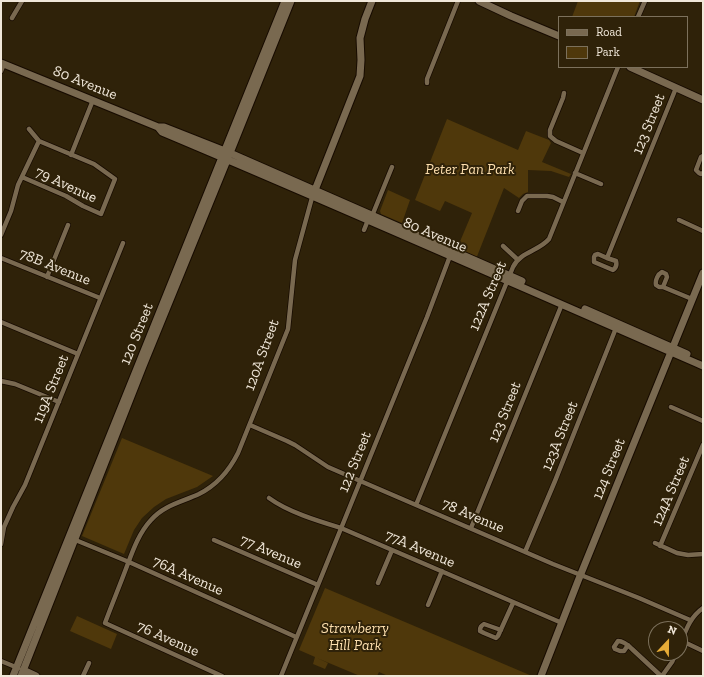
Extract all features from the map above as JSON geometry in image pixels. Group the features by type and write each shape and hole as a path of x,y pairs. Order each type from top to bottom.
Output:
{"main road":[{"name":"120 Street","path":"13,676 20,671 120,411 151,340 226,155 285,1"},
{"name":"120 Street","path":"72,539 143,366 158,322 158,314 271,52 291,1"},
{"name":"120A Street","path":"314,193 360,76 360,38 372,1"},
{"path":"479,1 558,36"},
{"path":"277,21 278,25 276,34 278,34"},
{"path":"270,39 272,42 271,52"},
{"name":"80 Avenue","path":"2,66 93,100 158,127 162,132 226,155 370,218 450,256 578,306 634,330 703,366"},
{"path":"632,68 703,100"},
{"name":"80 Avenue","path":"314,193 350,212 354,211 409,232 616,328 703,361"},
{"name":"124 Street","path":"541,676 703,273"},
{"path":"562,304 566,303 578,306"},
{"path":"616,328 621,327 634,330"},
{"path":"117,431 116,428 120,417 120,411"},
{"path":"20,671 36,676"}],"street":[{"path":"12,18 22,1"},
{"path":"427,83 427,79 458,1"},
{"path":"638,16 645,1"},
{"name":"122A Street","path":"416,505 508,278 517,259 542,245 550,236 618,68"},
{"name":"123 Street","path":"607,258 676,88"},
{"path":"564,93 550,130 551,138 584,153"},
{"path":"29,130 39,141 71,155 93,100"},
{"path":"1,235 11,211 18,184 39,141"},
{"name":"79 Avenue","path":"22,177 66,196 100,214 115,179 94,164 71,155"},
{"path":"703,156 701,157 696,170 699,173 703,173"},
{"path":"364,230 392,167"},
{"path":"575,173 600,184"},
{"name":"120A Street","path":"105,623 139,537 150,520 162,510 174,503 198,494 217,482 228,470 238,453 288,329 295,260 314,193"},
{"path":"518,211 522,200 527,196 547,196 563,202"},
{"path":"679,220 703,231"},
{"path":"47,277 68,224"},
{"name":"119A Street","path":"1,544 4,527 25,485 123,243"},
{"path":"504,246 517,259"},
{"path":"598,254 607,258 616,261 616,268 613,270 594,262 594,257 598,254"},
{"name":"122 Street","path":"281,676 427,317 450,256"},
{"name":"78B Avenue","path":"1,258 100,298"},
{"path":"663,286 692,299"},
{"name":"123 Street","path":"471,528 562,304"},
{"path":"1,322 78,354"},
{"name":"123A Street","path":"525,552 616,328"},
{"path":"1,381 15,384 59,402"},
{"path":"671,407 703,421"},
{"name":"78 Avenue","path":"250,425 295,445 324,465 360,481 580,576 639,598 690,620"},
{"name":"124A Street","path":"660,546 703,445"},
{"name":"77A Avenue","path":"269,498 276,503 316,520 341,528 562,623"},
{"name":"76A Avenue","path":"72,539 129,562 296,638"},
{"name":"77 Avenue","path":"214,540 318,585"},
{"path":"655,543 676,553 688,555 703,554"},
{"path":"378,583 392,550"},
{"path":"428,605 442,571"},
{"path":"501,630 513,602"},
{"path":"688,625 696,613 703,608"},
{"name":"76 Avenue","path":"105,623 222,676"},
{"path":"628,645 661,676 672,661"},
{"path":"688,646 703,651"},
{"path":"1,662 20,671"},
{"path":"83,676 89,662"}],"green space":[{"path":"578,1 640,1 634,16 572,16"},
{"name":"Peter Pan Park","path":"447,119 518,150 526,131 549,140 551,143 542,162 571,174 569,177 551,171 528,170 528,192 519,198 504,188 476,259 456,251 472,213 445,201 440,211 415,200"},
{"path":"388,190 410,200 402,223 381,214 380,211"},
{"path":"122,438 213,476 197,487 166,499 154,507 142,518 134,530 124,554 82,536"},
{"name":"Strawberry Hill Park","path":"325,588 532,676 388,676 379,672 377,676 360,676 317,658 328,663 325,669 313,664 315,657 299,650"},
{"path":"77,616 117,634 111,649 70,631"}]}
